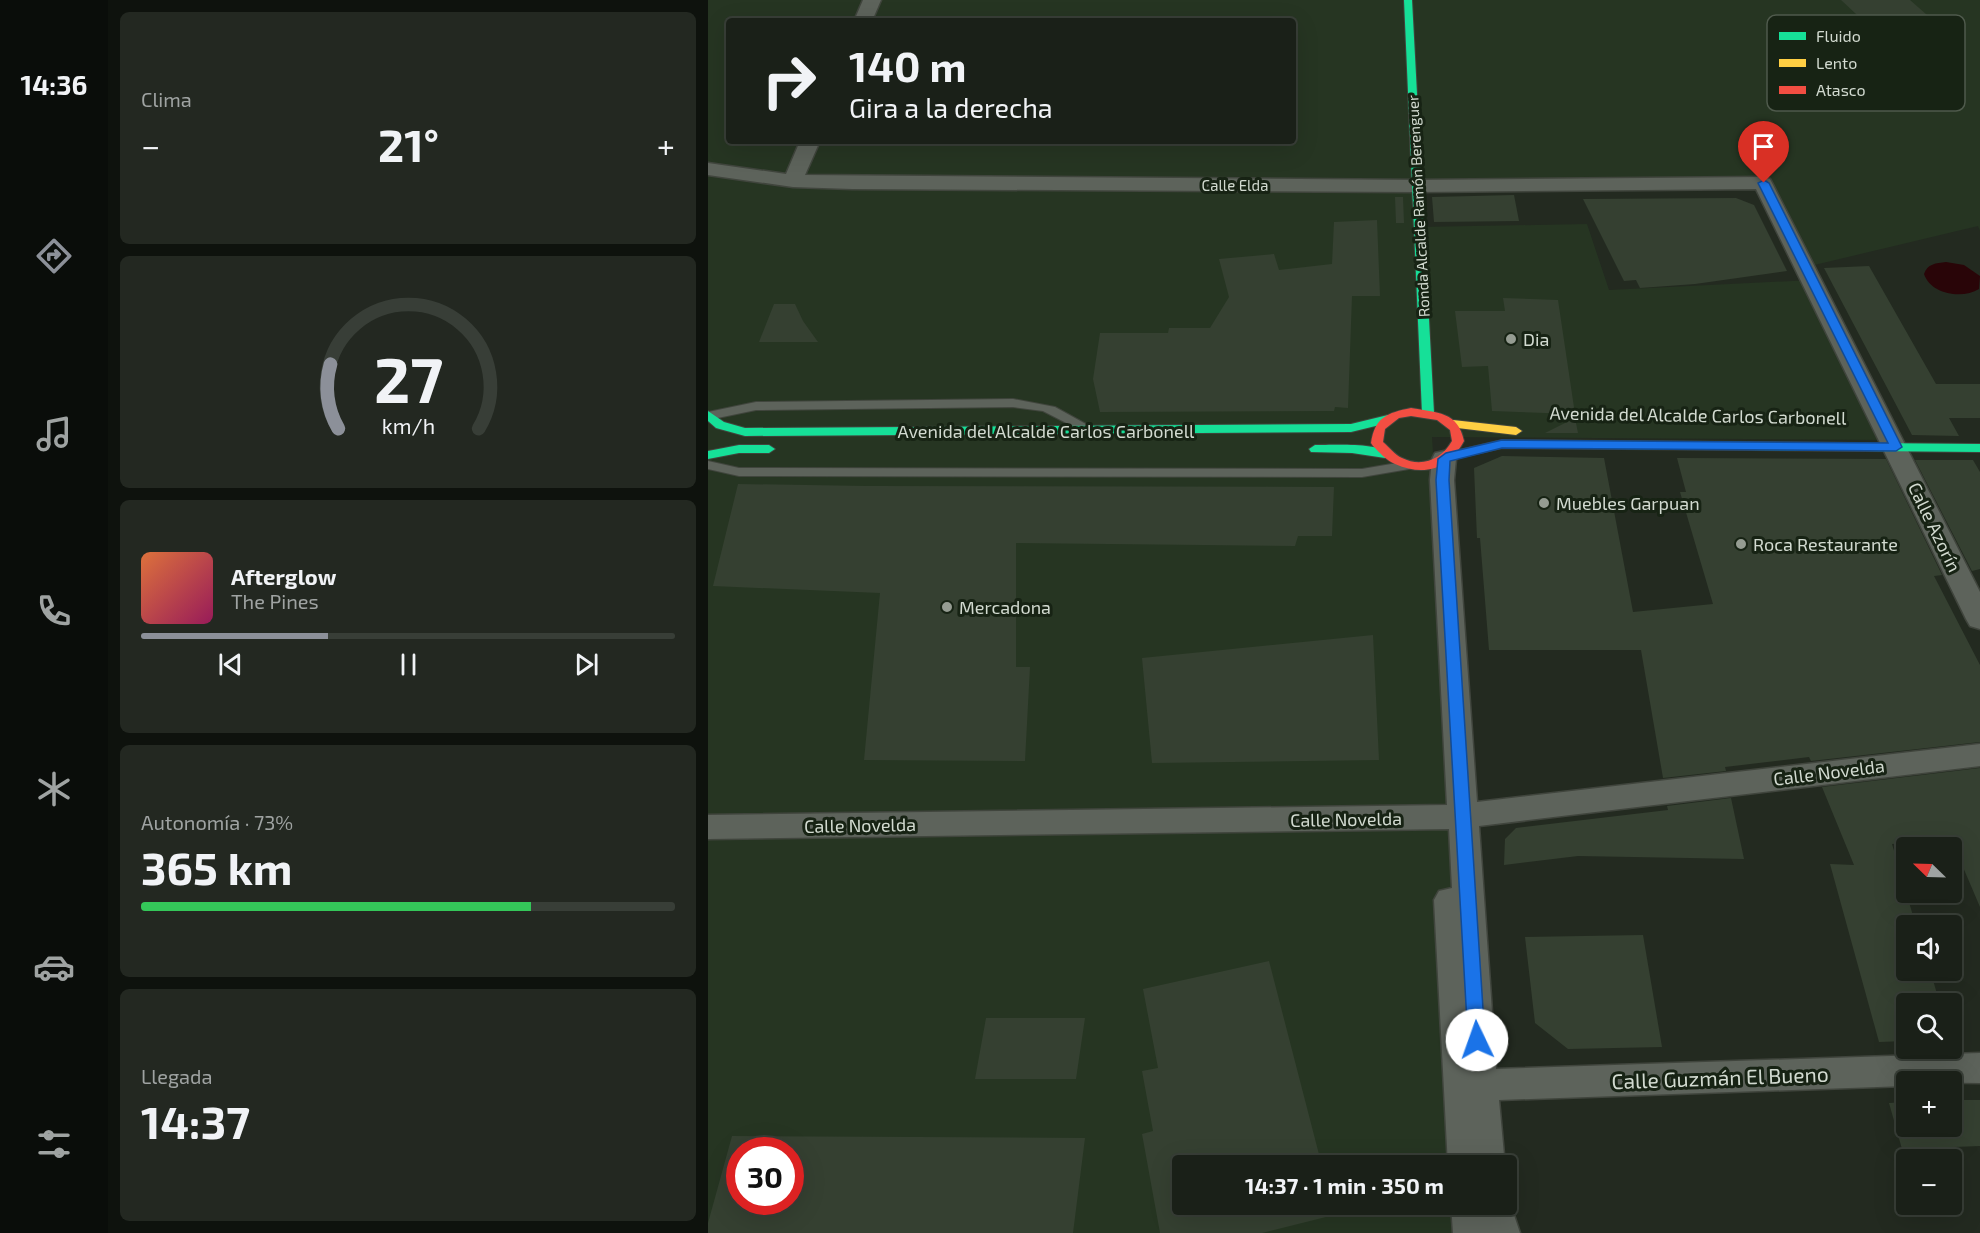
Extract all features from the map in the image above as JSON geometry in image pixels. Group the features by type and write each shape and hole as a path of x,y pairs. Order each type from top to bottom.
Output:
{"main road":[{"name":"Ronda Alcalde Ramón Berenguer","path":"1407,0 1428,413"},
{"path":"1305,449 1352,449 1385,454 1396,461 1432,461 1456,450 1459,440 1457,431 1452,424 1428,413 1403,413 1388,419 1379,428 1376,438 1385,454"},
{"name":"Avenida del Alcalde Carlos Carbonell","path":"712,419 745,432 1351,428 1388,419"},
{"path":"708,453 720,438 712,419"},
{"name":"Avenida del Alcalde Carlos Carbonell","path":"1452,424 1502,431 1893,441 1980,448"},
{"name":"Avenida del Alcalde Carlos Carbonell","path":"1432,461 1502,444 1893,441 1980,436"},
{"path":"708,453 739,449 786,449"}],"street":[{"path":"864,18 872,0"},
{"path":"793,181 809,144"},
{"name":"Calle Elda","path":"708,170 793,181 1417,186 1764,183"},
{"name":"Calle Azorín","path":"1764,183 1980,619"},
{"path":"1432,461 1442,480 1454,817 1470,1085 1467,1155"},
{"name":"Calle Novelda","path":"708,827 1454,817 1980,754"},
{"name":"Calle Guzmán El Bueno","path":"1470,1085 1980,1068"},
{"path":"1470,1085 1485,1155"},
{"path":"1470,1215 1471,1233"},
{"path":"1497,1215 1502,1233"}],"lane":[{"path":"712,419 756,406 1013,403 1048,409 1078,425 1095,430"},
{"path":"708,465 739,472 1362,473 1432,461"}],"shaded area":[{"path":"708,0 1980,0 1980,231 1978,226 1806,267 1763,183 1417,186 1419,227 1587,224 1609,290 1812,280 1893,440 1432,437 1478,1155 1172,1155 1172,1215 1482,1215 1483,1233 708,1233"},
{"path":"1946,262 1964,265 1980,276 1979,289 1965,294 1956,294 1933,287 1924,274 1925,271 1932,265"}],"building":[{"path":"1841,0 1910,0 1927,15 1857,15"},
{"path":"1514,195 1519,221 1434,222 1432,197"},
{"path":"1395,197 1403,197 1404,223 1396,223"},
{"path":"1736,198 1754,205 1787,271 1695,284 1640,288 1636,280 1624,281 1583,199"},
{"path":"1377,220 1380,296 1352,296 1348,408 1335,407 1334,411 1100,412 1093,379 1100,333 1168,333 1169,328 1210,328 1229,297 1219,259 1274,254 1279,270 1332,264 1334,222"},
{"path":"1869,266 1936,384 1980,384 1980,418 1949,418 1959,436 1912,435 1824,268"},
{"name":"Dia","path":"1503,298 1558,300 1575,414 1492,411 1488,366 1462,367 1455,311 1505,311"},
{"path":"774,304 795,304 803,321 818,342 759,342"},
{"path":"1575,418 1578,433 1545,433"},
{"path":"1502,456 1604,458 1633,612 1713,604 1680,492 1686,492 1677,458 1886,459 1942,575 1934,576 1980,665 1980,742 1811,761 1809,757 1725,767 1726,771 1663,778 1641,650 1489,650 1480,538 1477,538 1474,468"},
{"path":"1915,460 1973,460 1980,472 1980,569 1972,571"},
{"name":"Mercadona","path":"738,484 1334,487 1332,536 1298,536 1295,546 1016,543 1016,667 1030,667 1025,761 864,760 880,593 713,586"},
{"path":"1373,635 1379,760 1152,763 1142,658"},
{"path":"1980,768 1980,907 1962,865 1962,837 1896,837 1896,844 1892,844 1896,858 1896,903 1909,903 1913,915 1896,915 1896,981 1933,981 1937,993 1896,993 1896,1041 1879,1042 1830,864 1854,865 1822,787"},
{"path":"1731,798 1744,859 1578,856 1504,865 1505,839 1516,828 1668,810 1667,806"},
{"path":"1643,935 1662,1047 1568,1049 1535,1023 1525,937"},
{"path":"1269,961 1319,1155 1172,1155 1172,1215 1334,1215 1262,1233 1160,1233 1142,1134 1153,1131 1142,1071 1158,1068 1143,989"},
{"path":"986,1018 1085,1018 1076,1079 975,1079"},
{"path":"1962,1100 1980,1100 1980,1146 1902,1149 1899,1137 1962,1137"},
{"path":"1889,1103 1896,1103 1896,1128"},
{"path":"732,1136 1085,1138 1073,1233 708,1233 708,1223 726,1158 726,1215 804,1215 804,1137"}],"traffic: fast":[{"path":"1408,0 1428,413"},
{"path":"708,415 720,425 745,432 1351,428 1388,419"},
{"path":"1450,456 1502,444 1980,448"},
{"path":"708,455 739,449 769,449"},
{"path":"1315,449 1352,449 1385,454"}],"traffic: slow":[{"path":"1453,424 1516,431"}],"traffic: jam":[{"path":"1411,412 1441,417 1455,428 1458,441 1451,454 1437,463 1418,467 1397,461 1377,443 1379,428 1395,415 1411,412"}],"place":[{"name":"Dia","path":"1511,339"},
{"name":"Muebles Garpuan","path":"1544,503"},
{"name":"Roca Restaurante","path":"1741,544"},
{"name":"Mercadona","path":"947,607"}],"route":[{"path":"1477,1040 1442,480 1444,459 1502,444 1896,447 1764,183"}]}
